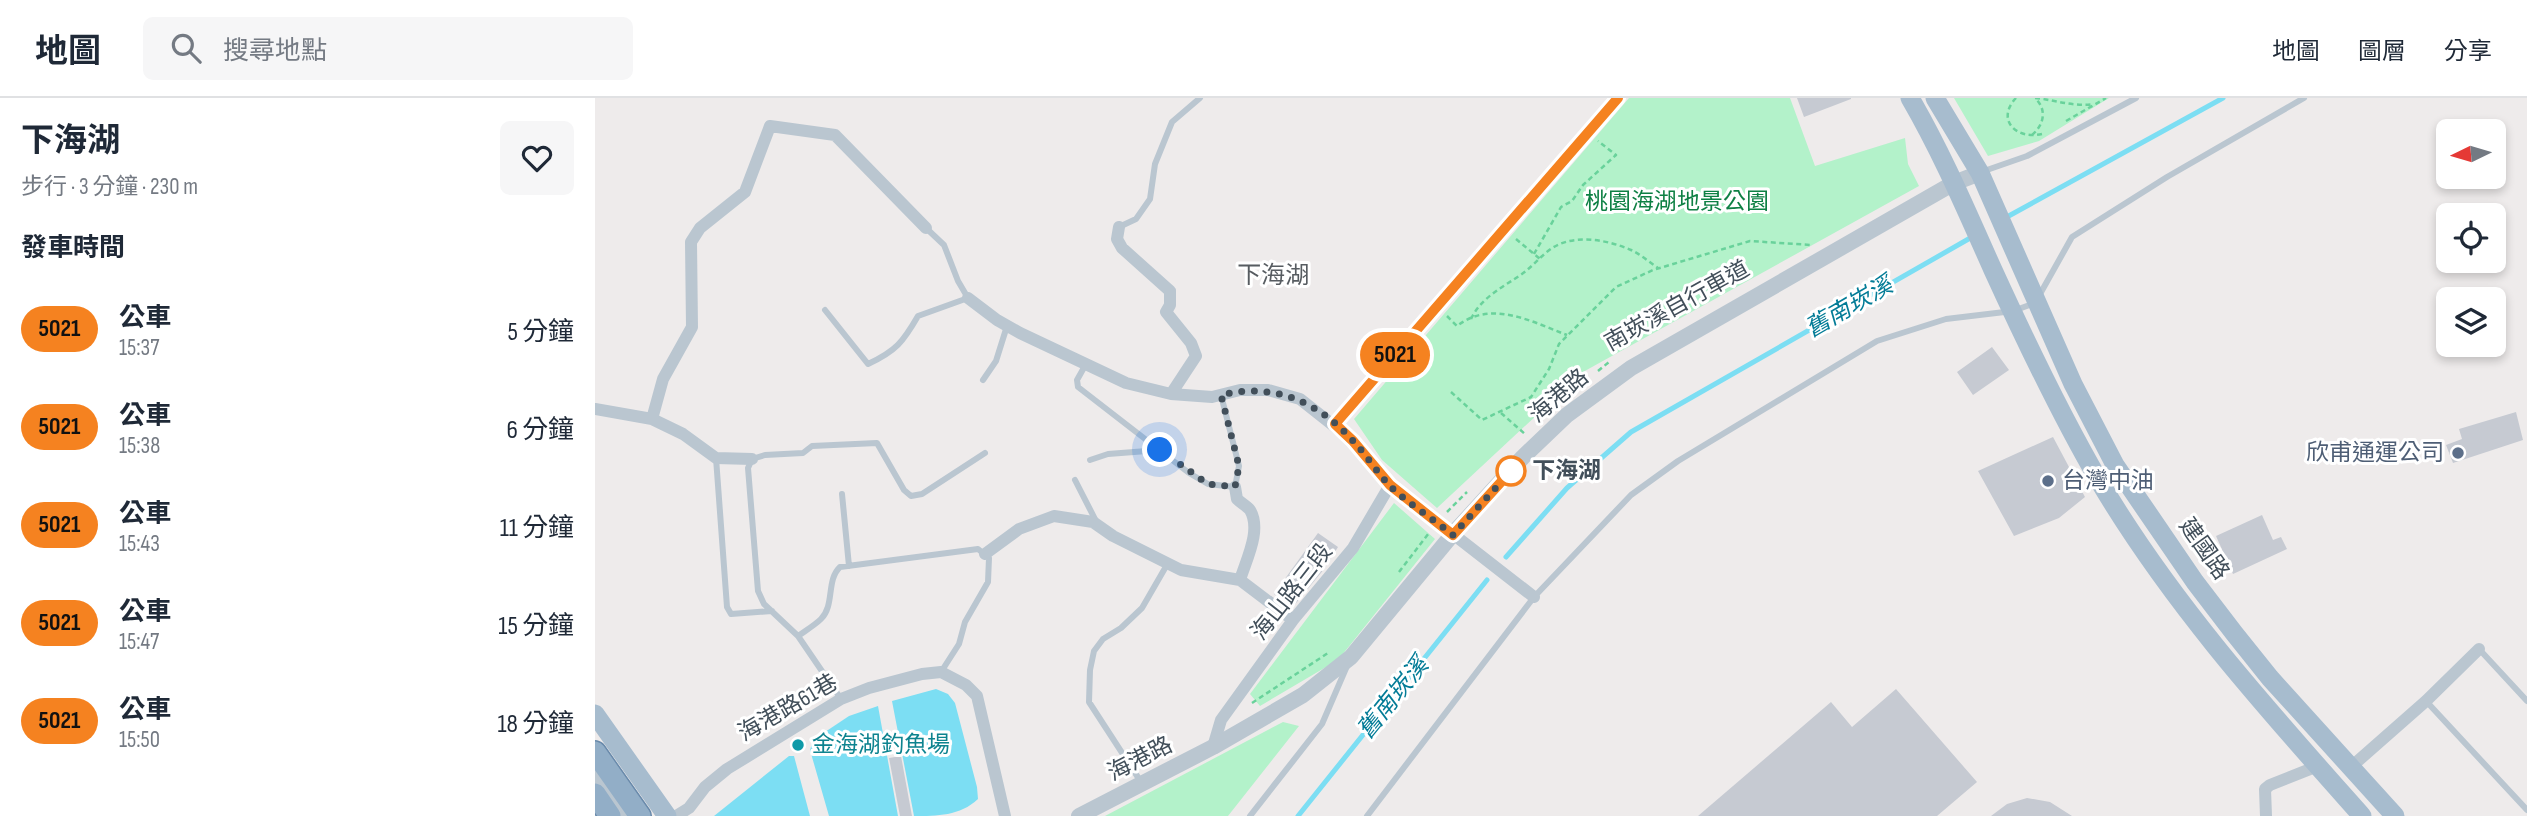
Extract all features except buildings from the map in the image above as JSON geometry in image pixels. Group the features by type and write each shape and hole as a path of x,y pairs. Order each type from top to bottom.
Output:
{"highway":[{"path":"595,752 640,816"},
{"path":"595,794 610,816"}],"main road":[{"path":"1910,98 1954,183 1997,279 2076,439 2138,544 2214,647 2362,816"},
{"name":"建國路","path":"1935,98 1983,181 2035,303 2115,465 2195,582 2270,678 2395,816"},
{"path":"595,714 667,816"}],"street":[{"path":"1335,424 1618,98"},
{"path":"652,419 663,379 692,327 691,242 700,228 745,192 770,126 835,135 926,228"},
{"name":"海港路","path":"1079,816 1213,747 1303,695 1351,657 1453,535 1523,457 1567,415 1631,368 1954,183 1983,181"},
{"path":"1119,227 1117,239 1122,248 1170,291 1170,305 1166,312 1191,343 1196,356 1171,394"},
{"path":"968,298 1007,326 1126,383 1171,394 1212,397 1240,390 1268,390 1300,399 1335,424 1353,441 1390,485 1534,597"},
{"path":"595,409 652,419 683,434 716,458 752,459"},
{"name":"海山路三段","path":"1213,747 1221,720 1293,620 1353,548 1390,485"},
{"path":"1235,487 1237,499 1249,509 1254,523 1253,539 1240,580"},
{"path":"985,554 1019,529 1053,516 1093,522 1181,569 1240,580 1293,620"},
{"path":"2351,767 2426,701 2479,649"},
{"path":"941,672 966,685 977,696 1005,816"},
{"name":"海港路61巷","path":"676,816 689,808 705,787 727,769 769,746 841,699 908,677 941,672"},
{"path":"2266,816 2265,789 2318,766"},
{"path":"595,776 622,816"}],"lane":[{"path":"1119,227 1136,219 1150,199 1155,164 1172,122 1200,98"},
{"name":"海港路","path":"1983,181 2136,98"},
{"path":"1367,816 1534,597 1631,495 1678,461 1877,341 1946,319 2013,311 2035,303 2072,237 2167,177 2304,98"},
{"path":"825,310 868,364 889,355 904,340 918,316 968,298 944,245 926,228"},
{"path":"983,380 996,361 1007,326"},
{"path":"1086,364 1077,380 1078,387 1208,484 1235,487 1239,466 1221,395"},
{"path":"841,699 798,636 764,604 758,591 748,468 752,459 765,455 803,453 812,446 877,443 904,490 911,496 922,494 985,453"},
{"path":"1090,460 1108,454 1160,450"},
{"path":"716,458 727,607 731,614 772,611"},
{"path":"1075,480 1100,527"},
{"path":"842,494 849,566"},
{"path":"798,636 822,618 829,605 835,572 840,567 978,549 989,558 991,567 988,582 965,622 959,644 941,672"},
{"path":"1143,783 1089,702 1090,670 1094,651 1103,639 1121,628 1142,608 1168,563"},
{"path":"2479,649 2527,701"},
{"path":"1250,816 1322,724 1351,657"},
{"path":"2426,701 2527,810"}],"path":[{"path":"2016,98 2011,104 2009,119 2016,133 2030,137 2049,130"},
{"path":"2030,137 2037,130 2044,112 2035,98"},
{"path":"2035,98 2074,106 2095,103"},
{"path":"2066,121 2106,98"},
{"path":"1534,254 1561,207 1572,201 1583,185 1616,155 1588,132"},
{"path":"1504,228 1540,259"},
{"path":"1471,319 1476,308 1490,296 1533,267 1548,251 1564,242 1579,239 1609,243 1633,251 1658,268"},
{"path":"1451,393 1482,420 1531,397 1549,369 1559,344 1567,335 1616,287 1658,268 1750,241 1804,243 1815,246 1803,253"},
{"path":"1437,307 1457,326 1490,313 1514,314 1567,335"},
{"name":"南崁溪自行車道","path":"1594,374 1615,359"},
{"path":"1500,412 1527,436"},
{"path":"1398,573 1437,523 1469,491"},
{"path":"1249,705 1330,652"}],"green space":[{"name":"桃園海湖地景公園","path":"1629,98 1790,98 1815,166 1905,138 1908,164 1919,186 1583,372 1437,508 1382,460 1354,419"},
{"path":"1954,98 2109,98 2039,141 1988,156"},
{"path":"1394,503 1435,539 1338,660 1260,706 1250,694"},
{"path":"1283,722 1299,726 1228,816 1105,816"}],"water":[{"path":"936,689 948,694 955,703 978,799 956,812 914,816 892,701"},
{"path":"878,706 898,816 829,816 810,750 813,740 849,716"},
{"path":"789,756 794,756 810,816 714,816"}],"waterway":[{"name":"舊南崁溪","path":"2005,218 2223,98"},
{"name":"舊南崁溪","path":"1506,557 1567,488 1631,432 1972,237"},
{"name":"舊南崁溪","path":"1298,816 1487,580"}],"bus line":[{"name":"5021","path":"1511,471 1453,535 1390,485 1335,424 1618,98"}],"place":[{"name":"欣甫通運公司","path":"2458,453"},
{"name":"下海湖","path":"1511,471"},
{"name":"台灣中油","path":"2048,481"},
{"name":"金海湖釣魚場","path":"798,745"}],"district":[{"name":"下海湖","path":"1273,275"}],"route":[{"path":"1160,450 1208,484 1235,487 1239,466 1221,395 1240,390 1268,390 1300,399 1335,424 1390,485 1453,535 1511,471"}]}
